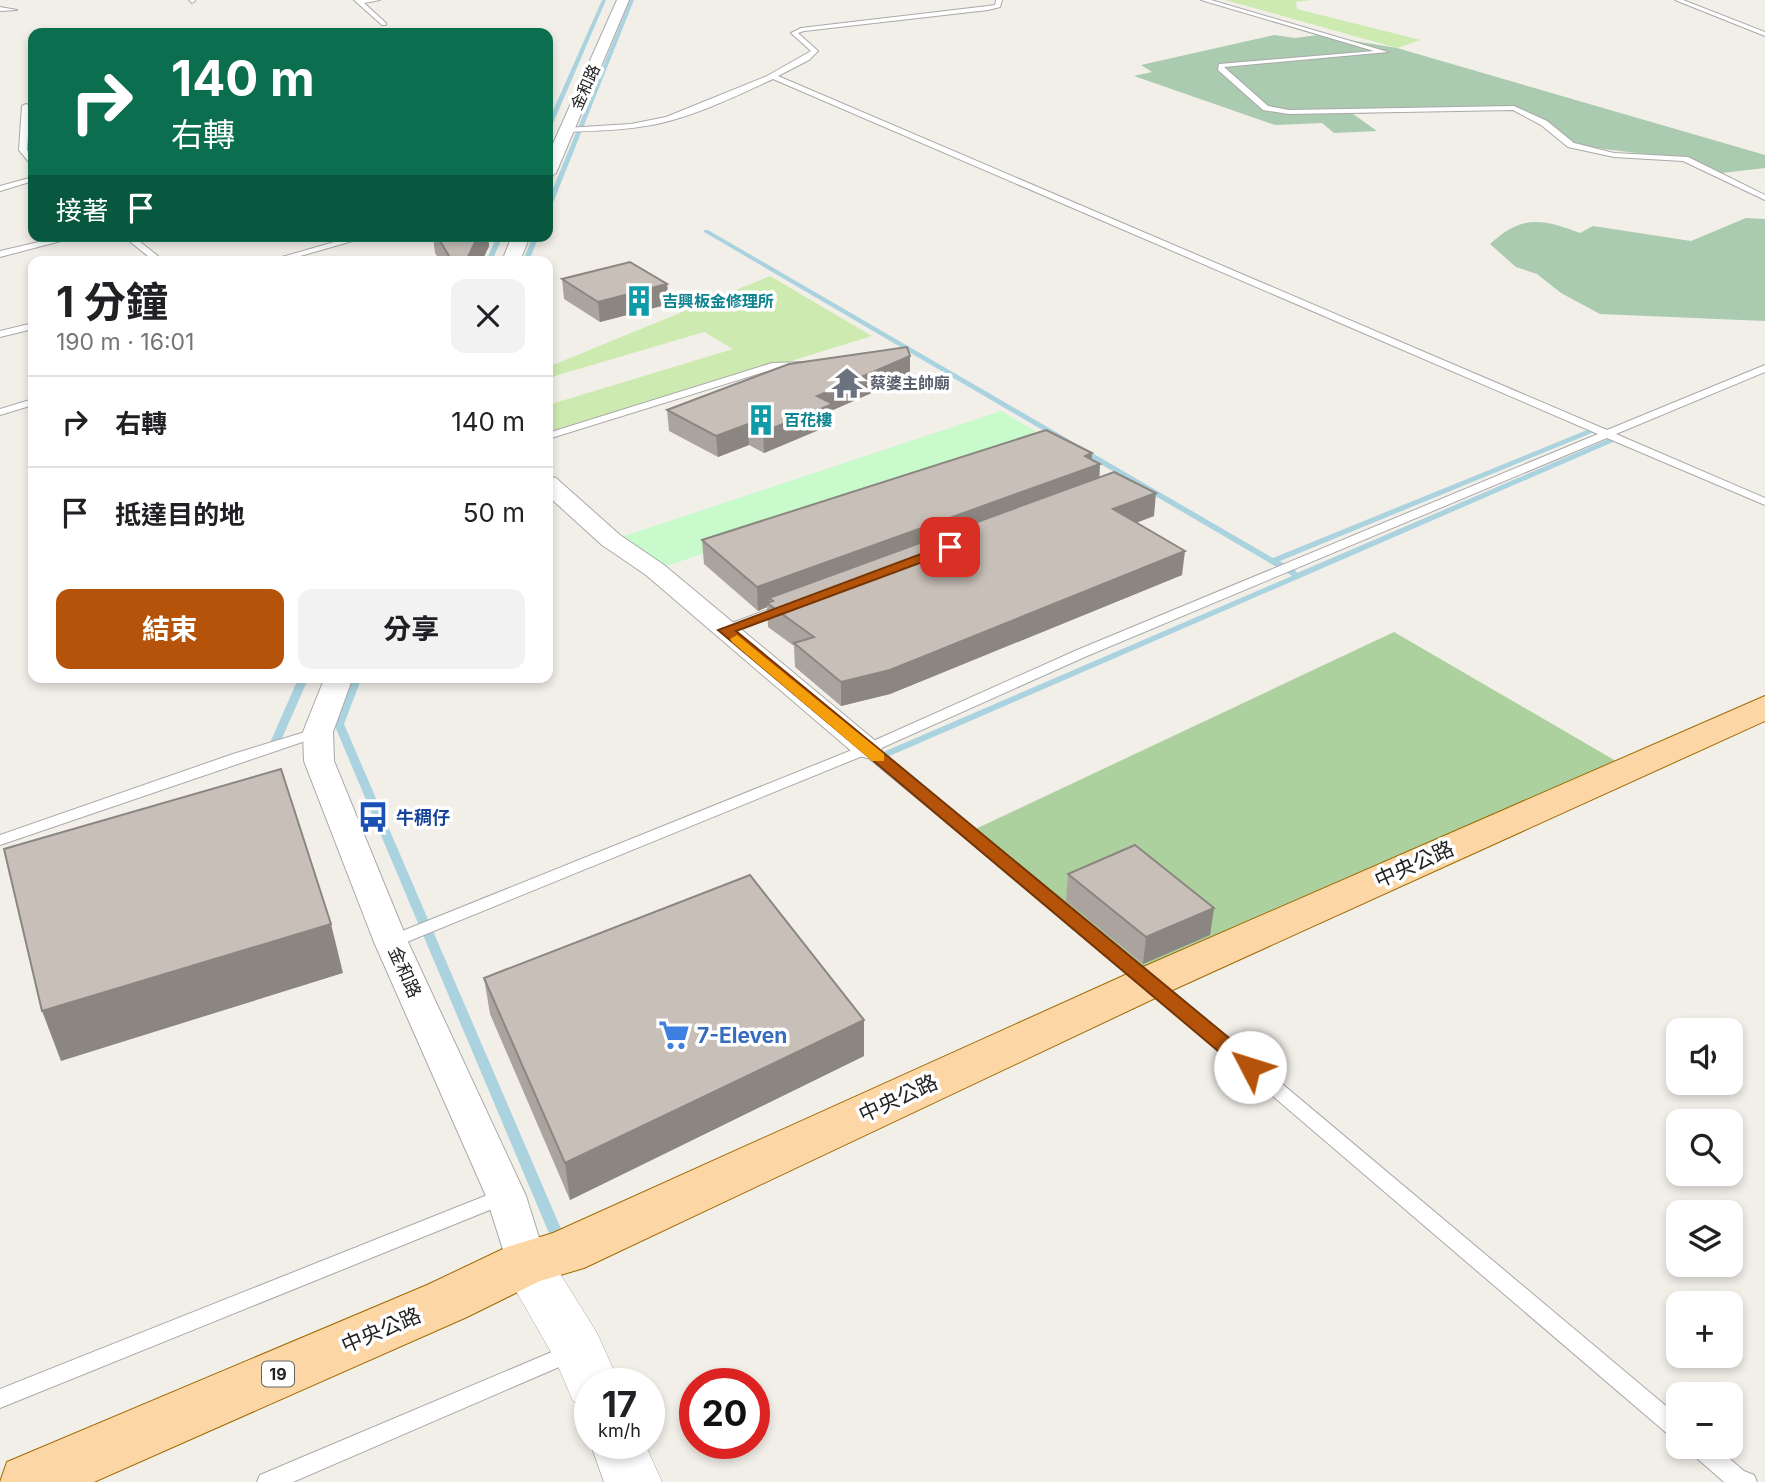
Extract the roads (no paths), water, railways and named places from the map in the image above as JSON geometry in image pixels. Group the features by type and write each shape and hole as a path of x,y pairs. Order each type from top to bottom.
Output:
{"main road":[{"name":"中央公路","path":"28,1482 447,1301 526,1263 565,1252 1150,982 1765,708"}],"street":[{"name":"金和路","path":"553,161 623,0"},
{"path":"553,488 611,540 655,570 867,748"},
{"name":"金和路","path":"337,683 318,732 319,761 391,942 506,1196 526,1263"},
{"path":"526,1263 585,1367"},
{"path":"623,1459 633,1482"}],"lane":[{"path":"357,1 377,0"},
{"path":"566,130 628,126 668,119 772,76 811,56 814,51 794,33 803,29 988,8 998,6 999,0"},
{"path":"1204,0 1385,52 1221,65 1220,69 1266,108 1289,113 1514,108 1544,123 1571,145 1614,155 1685,159 1765,198"},
{"path":"1678,0 1765,34"},
{"path":"357,1 384,24"},
{"path":"0,9 14,10"},
{"path":"772,76 1765,502"},
{"path":"26,106 23,150 28,158"},
{"path":"0,189 28,181"},
{"path":"0,254 51,242"},
{"path":"135,242 153,256"},
{"path":"291,256 343,242"},
{"path":"0,334 28,327"},
{"path":"553,434 776,365 817,365"},
{"path":"391,942 867,748 1082,653 1765,368"},
{"path":"0,412 28,404"},
{"path":"731,634 790,606"},
{"path":"0,841 318,732"},
{"path":"867,748 1150,982 1666,1419"},
{"path":"0,1399 506,1196"},
{"path":"268,1482 585,1367"},
{"path":"1714,1459 1738,1480 1746,1482"}],"waterway":[{"path":"553,117 604,0"},
{"path":"553,196 632,0"},
{"path":"706,231 1293,573"},
{"path":"491,256 497,242"},
{"path":"528,256 534,242"},
{"path":"1273,561 1595,430"},
{"path":"878,758 1616,439"},
{"path":"274,745 301,683"},
{"path":"355,683 339,724 561,1245"}],"place":[{"name":"吉興板金修理所","path":"639,301"},
{"name":"蔡婆主帥廟","path":"847,383"},
{"name":"百花樓","path":"761,420"},
{"name":"牛稠仔","path":"373,817"},
{"name":"7-Eleven","path":"674,1035"}]}
